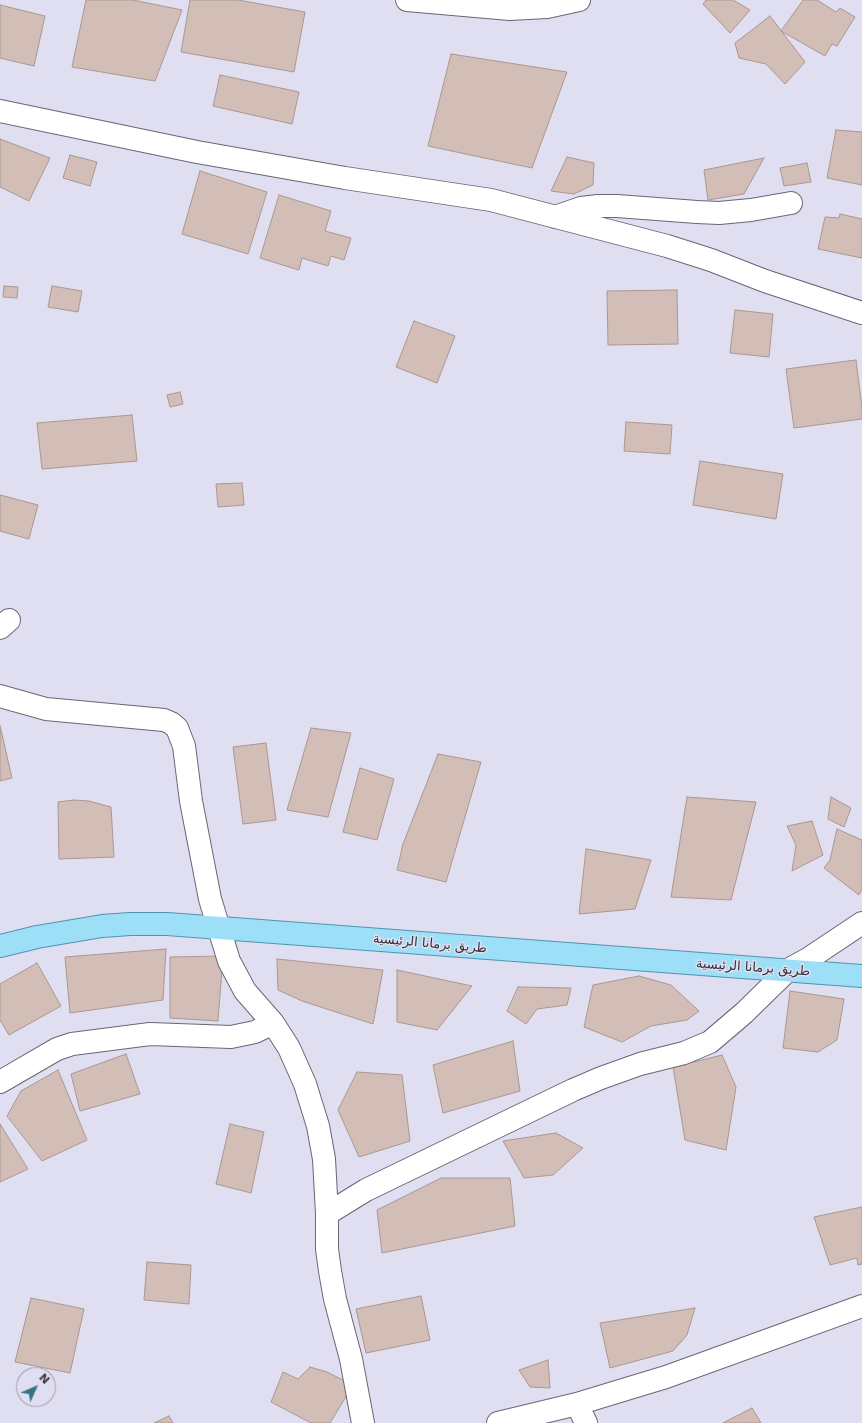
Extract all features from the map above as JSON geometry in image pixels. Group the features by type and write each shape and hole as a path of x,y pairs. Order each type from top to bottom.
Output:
{"main road":[{"name":"طريق برمانا الرئيسية","path":"0,946 37,937 102,926 123,924 167,924 862,976"}],"street":[{"path":"407,0 510,9 547,6 579,0"},
{"path":"0,111 197,152 345,178 491,200 667,246 711,260 765,281 862,313"},
{"path":"555,216 581,208 598,206 719,213 751,210 791,203"},
{"path":"0,696 46,709 156,719 172,723 177,728 184,746 186,768 210,898 229,961 246,991 272,1023 289,1048 305,1084 318,1126 324,1159 327,1249 331,1278 351,1360 363,1423"},
{"path":"327,1214 366,1190 573,1090 640,1064 684,1053 710,1042 744,1013 788,970 808,959 862,923"},
{"path":"0,1082 57,1049 72,1044 150,1034 231,1037 255,1032 272,1023"},
{"path":"498,1423 582,1414 666,1377 862,1306"}],"building":[{"path":"86,0 133,0 182,10 155,81 72,67"},
{"path":"190,0 238,0 305,12 294,72 181,52"},
{"path":"706,0 733,0 750,10 730,33 703,4"},
{"path":"803,0 817,0 836,12 840,8 855,17 837,46 832,44 825,56 781,31"},
{"path":"0,5 45,16 34,66 0,58"},
{"path":"770,16 805,62 785,84 766,64 739,58 735,43"},
{"path":"451,54 567,72 532,168 428,146"},
{"path":"220,75 299,92 292,124 213,106"},
{"path":"836,130 862,132 862,185 827,178"},
{"path":"0,139 50,158 29,201 0,187"},
{"path":"70,155 97,162 90,186 63,178"},
{"path":"567,157 594,163 593,185 574,194 551,191"},
{"path":"764,158 744,194 708,200 704,170"},
{"path":"807,163 811,182 784,186 780,168"},
{"path":"200,171 267,192 248,254 182,234"},
{"path":"279,195 331,211 325,231 351,238 344,260 331,256 328,266 302,258 299,270 260,258"},
{"path":"840,214 862,219 862,258 818,249 825,217 839,218"},
{"path":"4,286 18,287 17,298 3,297"},
{"path":"52,286 82,291 78,312 48,307"},
{"path":"677,290 678,344 608,345 607,291"},
{"path":"735,310 773,314 769,357 730,353"},
{"path":"414,321 455,336 437,383 396,367"},
{"path":"856,360 862,419 794,428 786,369"},
{"path":"180,392 183,404 170,407 167,395"},
{"path":"132,415 137,461 42,469 37,423"},
{"path":"626,422 672,425 670,454 624,451"},
{"path":"700,461 783,474 776,519 693,505"},
{"path":"242,483 244,505 218,507 216,484"},
{"path":"0,495 38,505 29,539 0,531"},
{"path":"0,726 12,778 0,781"},
{"path":"311,728 351,733 328,817 287,810"},
{"path":"266,743 276,820 243,824 233,747"},
{"path":"438,754 481,762 446,882 397,870 403,844"},
{"path":"360,768 394,779 377,840 343,832"},
{"path":"687,797 756,802 731,900 671,897"},
{"path":"831,797 851,808 844,827 828,819"},
{"path":"74,800 89,801 111,807 114,857 59,859 58,802"},
{"path":"812,821 823,855 792,871 796,845 787,826"},
{"path":"837,829 862,840 862,889 859,895 824,868 830,860"},
{"path":"586,849 651,860 635,909 579,914"},
{"path":"166,949 163,1000 70,1013 65,957"},
{"path":"223,956 218,1021 170,1018 170,957"},
{"path":"277,959 383,970 373,1024 302,1001 278,990"},
{"path":"37,963 61,1006 9,1035 0,1020 0,984"},
{"path":"397,970 472,986 437,1030 397,1022"},
{"path":"639,976 671,985 699,1011 687,1020 651,1026 622,1042 584,1027 593,985"},
{"path":"518,987 571,988 567,1005 537,1009 526,1024 507,1011"},
{"path":"790,991 844,999 837,1040 818,1052 783,1048"},
{"path":"513,1041 520,1091 443,1113 433,1065"},
{"path":"126,1054 140,1094 80,1111 71,1074"},
{"path":"722,1055 736,1087 726,1150 685,1140 673,1067"},
{"path":"58,1070 87,1140 42,1161 7,1116 21,1091"},
{"path":"357,1072 402,1075 410,1141 359,1157 338,1110"},
{"path":"0,1124 28,1169 0,1182"},
{"path":"230,1124 264,1132 251,1193 216,1184"},
{"path":"556,1133 583,1148 553,1175 524,1178 503,1141"},
{"path":"441,1178 510,1178 515,1226 382,1253 377,1210"},
{"path":"862,1207 862,1264 858,1265 857,1258 830,1265 814,1217"},
{"path":"147,1262 191,1265 189,1304 144,1300"},
{"path":"421,1296 430,1340 366,1353 356,1309"},
{"path":"31,1298 84,1309 70,1373 56,1370 56,1367 40,1367 15,1362"},
{"path":"695,1308 687,1335 673,1351 610,1368 600,1323"},
{"path":"548,1360 550,1388 530,1387 519,1370"},
{"path":"310,1367 327,1372 353,1385 330,1423 311,1423 271,1402 283,1372 298,1379"},
{"path":"752,1408 761,1423 723,1423"},
{"path":"169,1416 173,1423 154,1423"}]}
